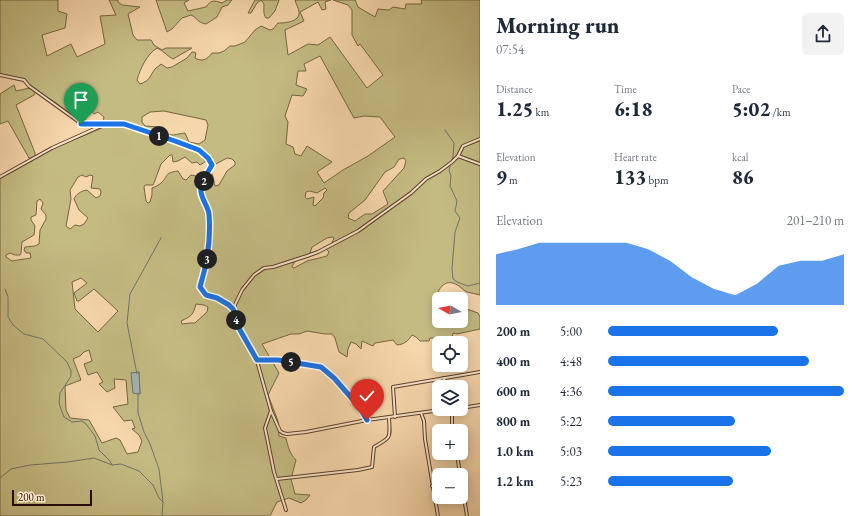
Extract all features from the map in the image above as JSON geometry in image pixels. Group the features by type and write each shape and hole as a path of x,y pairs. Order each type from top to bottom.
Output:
{"street":[{"path":"0,75 24,80 29,86 81,124 124,124 199,150 208,158 212,165 201,187 202,196 209,212 209,241 205,272 200,287 206,295 217,298 233,309 240,330 257,360 271,411 280,431 287,434 306,432 367,420 432,411"},
{"path":"0,176 52,148 101,126 115,124"},
{"path":"233,309 242,290 254,275 264,268 273,267 318,252 358,231 411,193 426,179 440,171 458,156 463,146 480,139"},
{"path":"458,156 480,164"},
{"path":"257,360 278,360 321,367 334,378 355,402 367,420"},
{"path":"395,417 393,387 480,372"},
{"path":"468,407 480,405"},
{"path":"271,411 265,428 274,472 286,510"},
{"path":"421,413 424,421 425,439 432,486"},
{"path":"277,479 358,470 372,467 374,447 387,440 390,434 389,418"},
{"path":"436,504 438,516"},
{"path":"465,504 467,516"}],"shaded area":[{"path":"0,0 58,0 58,11 67,14 65,28 42,35 47,56 71,44 77,57 105,44 100,16 116,15 109,0 118,0 118,2 122,5 140,7 128,14 133,35 137,40 151,40 154,45 162,50 166,48 192,48 173,59 157,48 150,54 142,67 137,80 140,84 148,80 155,69 161,64 167,68 172,67 187,58 192,52 196,53 195,58 204,60 212,53 219,53 230,46 235,46 245,42 255,30 261,26 270,30 273,29 278,23 295,20 299,15 299,9 295,0 331,0 325,2 326,9 322,10 318,2 300,12 304,21 285,30 288,55 308,44 318,45 330,37 367,88 383,75 360,44 358,46 352,35 352,10 348,5 333,0 355,0 358,7 375,17 378,9 389,10 393,7 405,9 406,4 422,4 421,0 480,0 480,295 467,292 453,283 444,284 438,292 432,292 432,328 468,328 468,309 478,313 480,317 480,329 457,334 453,333 452,336 432,336 429,341 420,341 412,335 406,342 397,345 393,340 375,343 373,346 362,341 361,349 356,344 351,342 347,357 339,352 335,338 332,334 307,331 299,334 291,334 262,344 279,373 268,395 278,421 279,436 286,438 292,455 296,460 291,479 295,494 310,495 301,503 289,498 277,502 270,516 0,516 0,176 54,148 102,128 104,117 98,112 94,114 92,112 93,100 91,93 82,86 77,100 79,109 86,117 85,123 82,123 56,103 36,91 34,95 16,105 35,153 35,156 29,158 8,121 0,124 0,94 14,85 16,91 30,88 23,79 0,75","holes":["320,56 354,118 364,116 380,117 395,137 368,156 324,183 317,172 332,162 307,146 301,156 295,154 293,147 286,144 288,122 285,116 292,95 303,96 307,89 296,85 298,71 306,71 304,64","164,111 206,120 208,125 205,140 199,144 189,142 185,133 170,135 165,133 159,127 145,126 142,122 142,117 150,112","170,155 172,155 173,162 185,157 192,163 197,162 200,165 206,161 214,165 227,158 232,159 235,162 235,165 227,171 219,185 215,186 212,174 207,170 201,177 191,175 186,180 183,179 178,171 170,173 160,184 152,188 152,195 150,202 148,203 146,201 144,187 145,185 153,185 161,164","404,158 406,161 404,168 383,191 388,204 372,214 365,214 355,221 348,218 349,213 365,200 385,172 394,167 399,159","82,175 86,177 90,175 93,176 91,188 100,189 101,192 100,196 96,198 87,190 76,196 74,199 79,210 88,218 84,224 80,226 75,225 70,229 66,226 71,199 70,190 78,177","325,188 327,190 324,193 323,198 315,206 313,205 314,197 307,199 305,197 306,192 310,191 317,193","40,199 43,203 41,209 46,215 46,219 40,230 39,244 25,247 24,250 26,253 30,253 31,258 12,261 6,257 6,255 10,253 20,255 22,242 34,235 35,226 31,220 31,217 36,215 37,201","327,238 334,238 332,243 326,247 329,252 327,256 307,261 294,268 292,267 295,261 309,256 312,247","81,278 87,283 74,293 77,301 94,289 118,311 98,332 75,309 72,282","196,304 208,307 207,312 195,323 182,324 181,321 193,313","89,350 92,361 84,364 88,375 97,372 103,382 99,384 107,392 115,388 114,379 126,380 128,404 113,407 124,421 132,420 135,428 132,429 139,435 142,441 138,452 127,454 120,440 116,438 102,443 89,420 70,418 66,410 65,386 81,380 73,359","139,372 140,394 132,373"]},
{"path":"156,0 189,0 184,3 188,11 206,7 212,1 222,3 227,0 232,0 228,5 222,7 217,17 206,24 200,22 191,15 182,18 172,29 167,32"},
{"path":"255,0 261,0 257,3 251,13 248,13"},
{"path":"261,0 279,0 275,11 269,18 266,18 265,16 264,4"}],"water":[{"path":"139,372 140,394 138,394 133,393 131,373"}],"waterway":[{"path":"445,130 454,143 452,160"},
{"path":"451,163 449,170 451,176 450,186 457,201 455,211 460,218 455,232 452,269 453,279 468,286 480,283"},
{"path":"137,374 127,323 130,294 161,238"},
{"path":"5,289 8,297 8,317 13,325 24,334 43,339 67,362 71,371 71,376 60,393 59,403 64,417 72,422 82,421 86,424 95,436 99,450 112,465"},
{"path":"138,393 138,413 159,469 163,516"},
{"path":"0,478 11,469 30,465 94,458 112,465 121,464 139,471 153,485 159,498 163,502"}],"route":[{"path":"81,124 124,124 199,150 208,158 212,165 201,187 202,196 209,212 209,241 205,272 200,287 206,295 217,298 233,309 240,330 257,360 278,360 321,367 334,378 355,402 367,420"}]}
